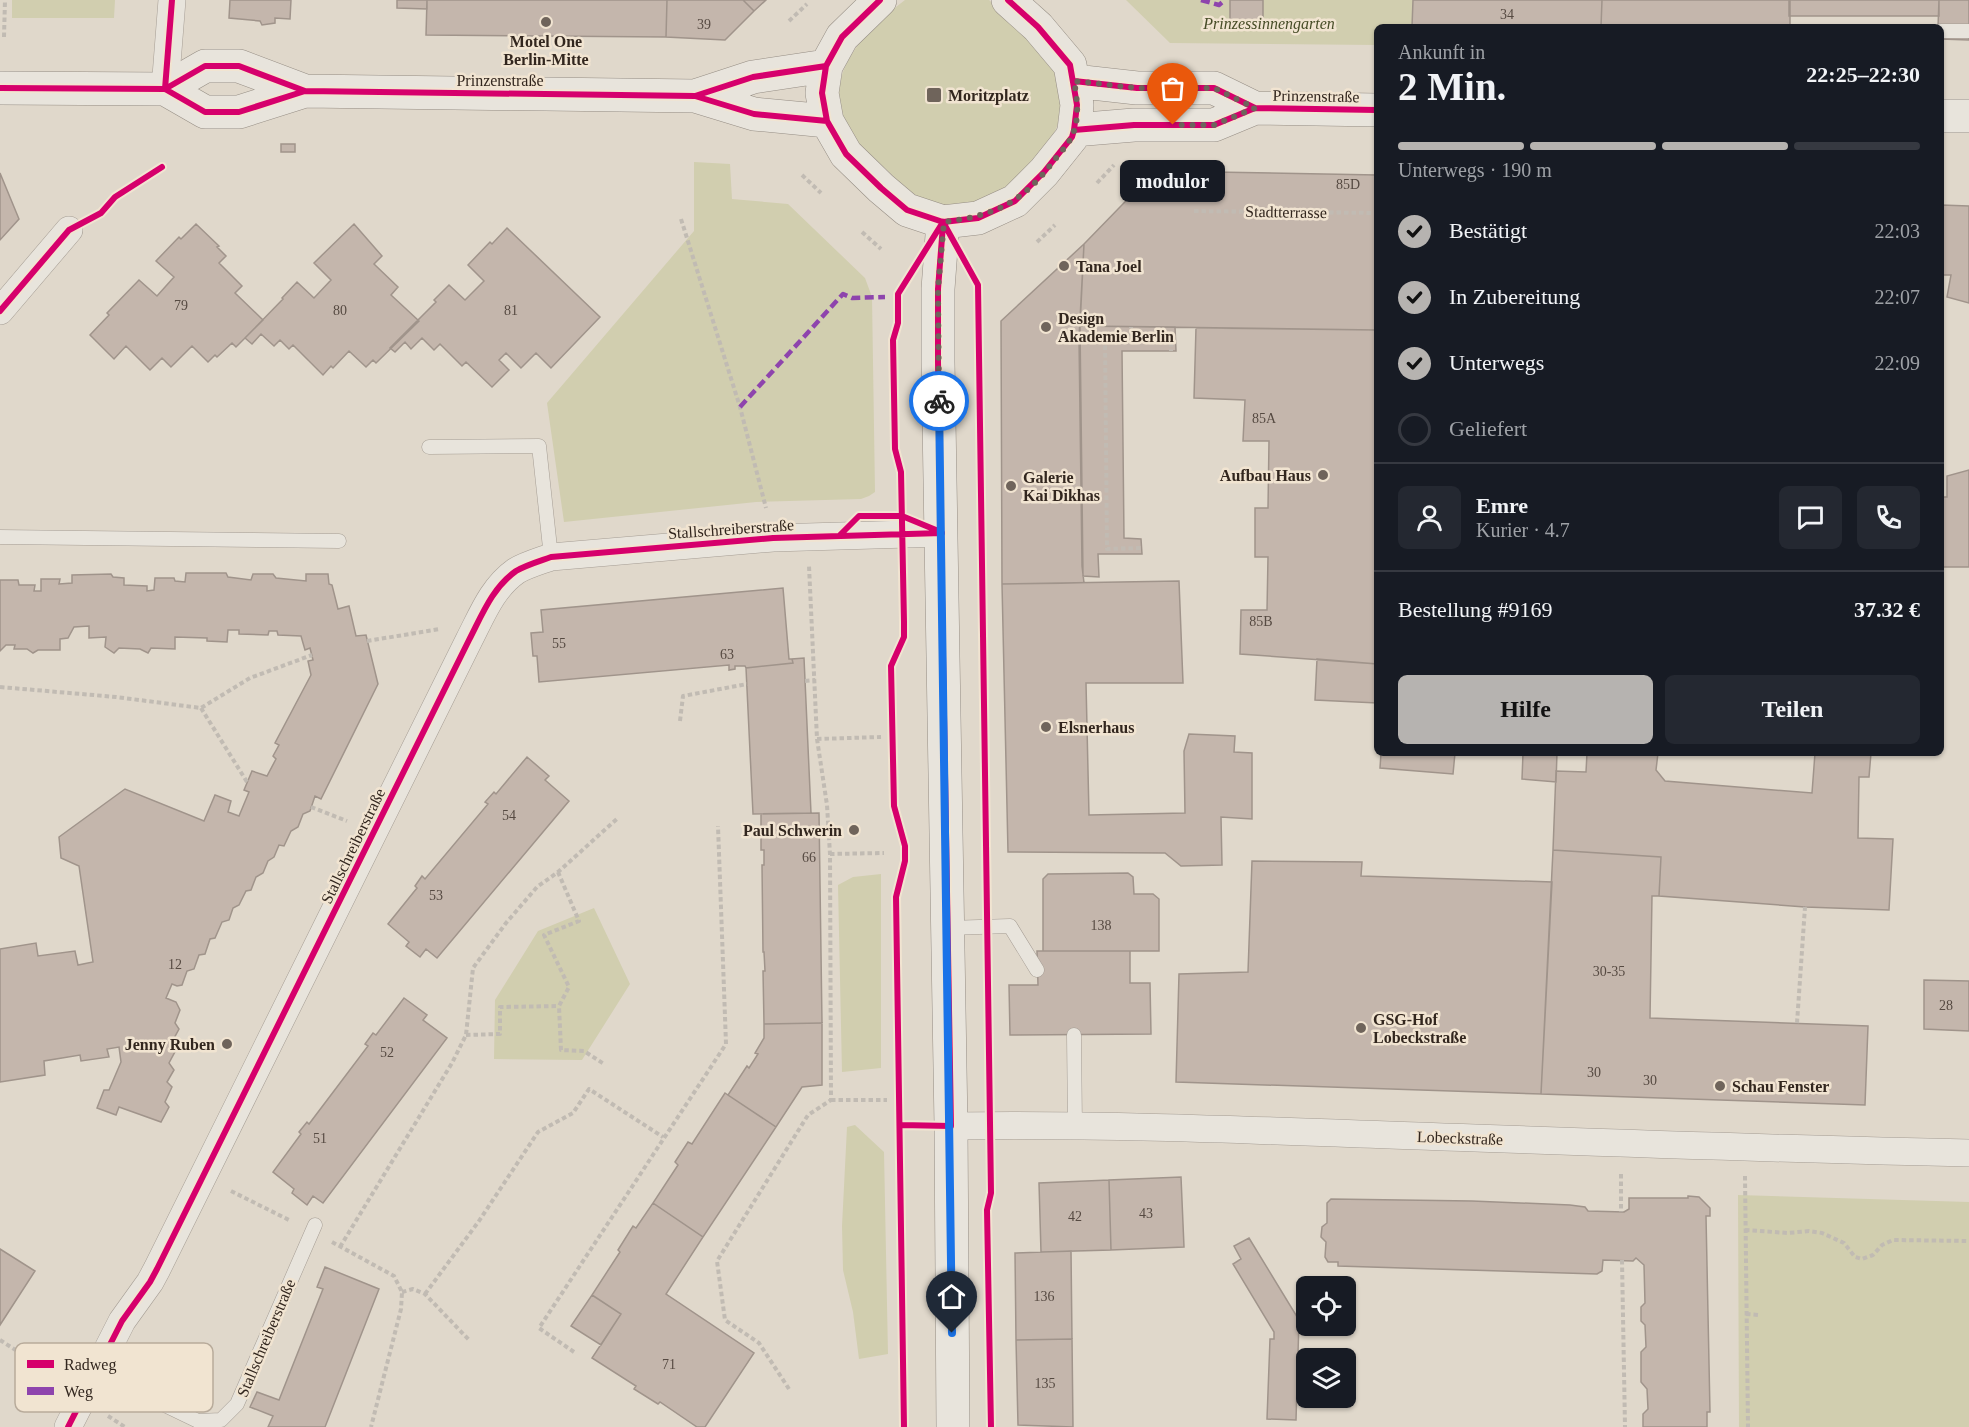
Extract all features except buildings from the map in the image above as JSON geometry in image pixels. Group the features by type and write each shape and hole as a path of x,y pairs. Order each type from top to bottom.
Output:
{"main road":[{"path":"880,0 842,37 826,66 822,93 827,122 846,154 881,188 908,210 944,222 978,218 1015,201 1044,172 1072,137 1077,105 1070,65 1038,27 1008,0"},
{"name":"Prinzenstraße","path":"165,89 206,66 239,66 305,91"},
{"name":"Prinzenstraße","path":"694,96 753,77 826,66"},
{"name":"Prinzenstraße","path":"1074,81 1137,88 1214,88 1255,108"},
{"path":"0,87 165,89"},
{"name":"Prinzenstraße","path":"165,89 205,112 239,112 305,91 694,96 754,114 827,122"},
{"name":"Prinzenstraße","path":"1074,130 1134,125 1214,125 1255,108 1374,110"},
{"path":"1944,116 1969,116"},
{"path":"944,222 938,289 951,1126 953,1427"}],"street":[{"path":"165,89 172,0"},
{"path":"0,311 69,230"},
{"name":"Stallschreiberstraße","path":"111,1343 122,1321 157,1269 491,598 501,584 518,570 551,557 773,538 942,533"},
{"name":"Lobeckstraße","path":"951,1126 1208,1129 1744,1148 1969,1153"},
{"name":"Stallschreiberstraße","path":"68,1427 76,1412"}],"lane":[{"path":"1944,31 1969,31"},
{"path":"429,447 539,446 551,557"},
{"path":"0,537 339,541"},
{"path":"948,928 1010,926 1037,970"},
{"path":"1074,1035 1075,1127"},
{"name":"Stallschreiberstraße","path":"179,1412 198,1421 221,1420 237,1404 314,1228"}],"path":[{"path":"4,37 5,0"},
{"path":"789,21 807,4"},
{"path":"1097,183 1114,165"},
{"path":"802,175 821,192"},
{"path":"681,219 740,407 766,509"},
{"path":"1037,242 1055,225"},
{"path":"862,232 881,249"},
{"path":"1131,327 1131,336"},
{"path":"1079,339 1131,336 1171,337 1171,351"},
{"path":"1105,338 1107,549 1141,548"},
{"path":"809,566 817,739 827,805 830,854 831,1100"},
{"path":"367,641 440,629"},
{"path":"0,687 116,697 201,708 249,678 312,655"},
{"path":"805,681 815,680"},
{"path":"680,722 683,696 747,684"},
{"path":"201,708 248,782"},
{"path":"817,739 881,737"},
{"path":"340,1246 452,1063 466,1035 473,968 506,923 537,887 558,872 618,818"},
{"path":"574,1352 538,1328 726,1044 718,826"},
{"path":"830,854 884,854"},
{"path":"558,872 579,921 544,935 569,987 559,1006 561,1050 584,1051 604,1064"},
{"path":"1797,1023 1805,907"},
{"path":"466,1035 500,1034 500,1006 559,1006"},
{"path":"425,1294 479,1221 538,1132 573,1113 589,1089 663,1137"},
{"path":"789,1389 759,1343 725,1320 717,1261 808,1115 831,1100 887,1100"},
{"path":"1621,1144 1621,1212"},
{"path":"1744,1148 1748,1427"},
{"path":"228,1190 314,1228 340,1246 394,1276 402,1292 401,1310 371,1427"},
{"path":"1745,1230 1822,1233 1844,1244 1856,1257 1862,1259 1873,1255 1882,1245 1893,1240 1969,1241"},
{"path":"1622,1260 1625,1427"},
{"path":"402,1292 413,1289 425,1294 470,1340"},
{"path":"1746,1314 1759,1315"},
{"path":"0,1340 15,1350"},
{"path":"105,1414 125,1427"}],"green space":[{"path":"12,0 115,0 114,18 12,18"},
{"path":"905,0 989,0 1034,42 1056,76 1061,95 1060,114 1053,135 1016,178 1001,191 975,204 944,206 917,196 862,148 844,118 839,98 841,79 848,61 872,28"},
{"name":"Prinzessinnengarten","path":"1126,0 1413,0 1412,24 1374,24 1374,45 1170,43"},
{"path":"694,162 730,164 732,199 788,204 865,278 872,297 875,492 861,499 756,502 564,522 547,403 694,231"},
{"path":"881,874 881,1068 842,1072 838,885 853,877"},
{"path":"594,908 630,984 582,1060 494,1059 495,1000 538,931"},
{"path":"855,1125 884,1152 888,1354 859,1359 853,1312 843,1270 842,1226 847,1127"},
{"path":"1738,1195 1969,1202 1969,1427 1739,1427"}],"marked path":[{"path":"1201,0 1219,5 1225,0"},
{"path":"740,407 843,294 852,298 885,297"}],"cycle path":[{"path":"165,89 172,0"},
{"path":"880,0 842,37 826,66 822,93 827,121 846,154 881,188 907,210 943,222 978,218 1015,201 1044,172 1072,137 1077,105 1070,65 1038,27 1008,0"},
{"path":"165,89 205,66 239,66 305,91"},
{"path":"695,96 753,77 826,66"},
{"path":"1074,81 1137,88 1214,88 1255,108 1374,110"},
{"path":"0,88 165,89 205,112 239,112 305,91 695,96 754,114 827,121"},
{"path":"1074,130 1134,125 1214,125 1255,108"},
{"path":"0,311 69,230 101,213 115,197 162,167"},
{"path":"943,222 978,285 991,1193 987,1210 991,1427"},
{"path":"904,1427 896,897 905,861 905,846 894,806 891,666 904,637 904,622 901,472 895,449 893,340 898,323 898,294 943,222"},
{"path":"900,1125 951,1126 938,362 938,289 943,225"},
{"path":"840,535 859,516 902,516 936,530"},
{"path":"111,1343 122,1321 157,1269 478,621 500,585 516,571 551,557 773,538 942,533"},
{"path":"68,1427 76,1412"}],"way so far":[{"path":"939,401 938,289 944,222 978,218 1015,201 1044,172 1072,137 1077,105 1074,81 1137,88 1214,88 1255,108 1214,125 1173,125"}],"place":[{"name":"Motel One Berlin-Mitte","path":"546,22"},
{"name":"Moritzplatz","path":"934,95"},
{"name":"modulor","path":"1173,125"},
{"name":"Tana Joel","path":"1064,266"},
{"name":"Design Akademie Berlin","path":"1046,327"},
{"name":"Aufbau Haus","path":"1323,475"},
{"name":"Galerie Kai Dikhas","path":"1011,486"},
{"name":"Elsnerhaus","path":"1046,727"},
{"name":"Paul Schwerin","path":"854,830"},
{"name":"GSG-Hof Lobeckstraße","path":"1361,1028"},
{"name":"Jenny Ruben","path":"227,1044"},
{"name":"Schau Fenster","path":"1720,1086"}],"route":[{"path":"939,401 952,1333"}]}
